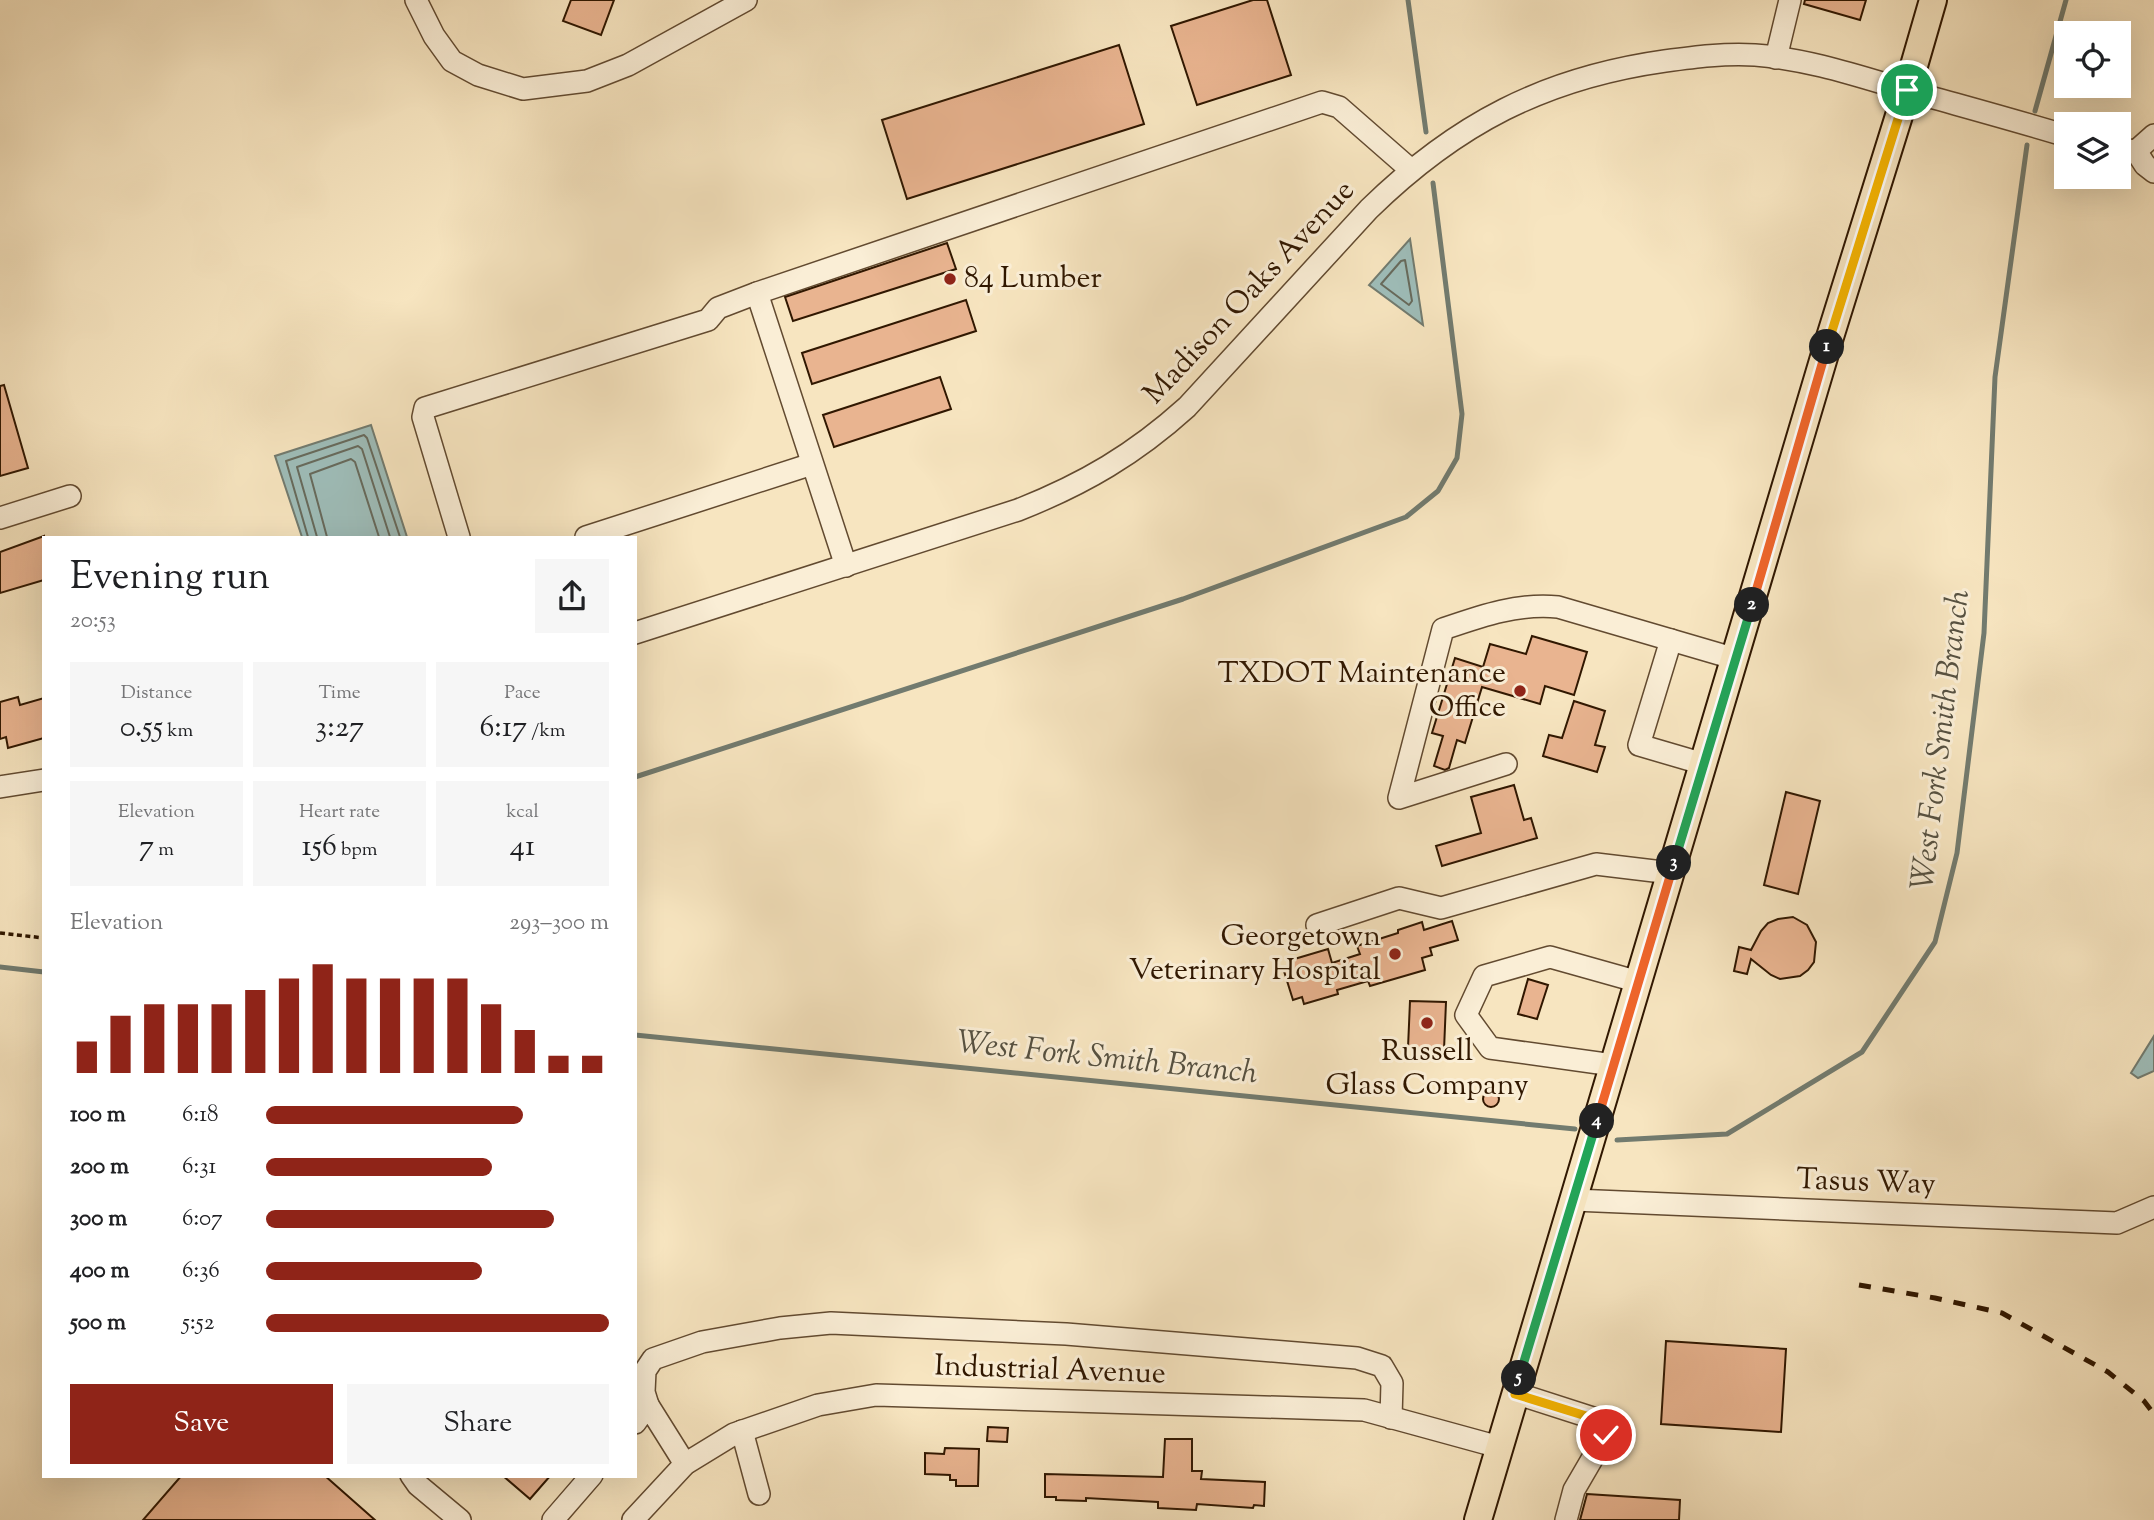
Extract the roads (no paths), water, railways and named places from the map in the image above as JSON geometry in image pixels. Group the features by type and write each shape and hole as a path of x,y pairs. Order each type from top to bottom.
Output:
{"main road":[{"path":"1478,1520 1933,0"}],"street":[{"path":"416,0 434,36 452,61 478,75 523,89 587,81 628,65 746,0"},
{"path":"1776,58 1790,0"},
{"name":"Madison Oaks Avenue","path":"637,632 1044,500 1092,478 1158,433 1187,407 1368,209 1411,170 1489,116 1525,98 1591,75 1632,66 1718,55 1754,55 1832,67 2054,132"},
{"path":"459,536 423,417 425,408 708,320 718,308 757,293 1322,102 1339,107 1411,170"},
{"path":"2131,148 2154,135"},
{"path":"2131,152 2154,172"},
{"path":"757,293 846,566"},
{"path":"589,536 812,464"},
{"path":"0,518 70,496"},
{"path":"1506,764 1399,798 1443,629 1498,611 1539,605 1558,607 1735,659"},
{"path":"1671,640 1639,745 1704,764"},
{"path":"0,787 42,780"},
{"path":"1317,925 1399,898 1441,908 1596,864 1671,873"},
{"path":"1614,1065 1490,1048 1466,1016 1485,976 1550,957 1639,982"},
{"name":"Tasus Way","path":"1574,1200 2117,1223 2153,1207"},
{"path":"685,1464 648,1405 640,1367 653,1359 702,1342 780,1328 831,1323 1066,1334 1357,1358 1382,1366 1392,1383 1391,1418"},
{"path":"1515,1394 1599,1420 1606,1435 1574,1490 1566,1520"},
{"name":"Industrial Avenue","path":"633,1520 685,1464 734,1434 818,1405 876,1395 1364,1410 1499,1447"},
{"path":"637,1420 648,1405"},
{"path":"742,1431 759,1494"},
{"path":"413,1478 460,1520"},
{"path":"553,1520 589,1478"}],"water":[{"path":"1410,239 1423,325 1369,285"},
{"path":"371,425 407,536 302,536 275,456"},
{"path":"2154,1036 2154,1071 2138,1078 2131,1073"}],"waterway":[{"path":"1408,0 1426,132"},
{"name":"West Fork Smith Branch","path":"2035,111 2066,0"},
{"name":"West Fork Smith Branch","path":"1617,1140 1727,1134 1862,1052 1935,942 1957,853 1984,633 1995,377 2027,145"},
{"path":"637,776 1183,599 1406,517 1438,491 1457,458 1462,414 1433,183"},
{"name":"West Fork Smith Branch","path":"0,967 42,972"},
{"name":"West Fork Smith Branch","path":"637,1035 1575,1129"}],"railway":[{"path":"1859,1285 2002,1313 2108,1372 2144,1401 2154,1414"}],"place":[{"name":"84 Lumber","path":"950,279"},
{"name":"TXDOT Maintenance Office","path":"1520,691"},
{"name":"Georgetown Veterinary Hospital","path":"1395,954"},
{"name":"Russell Glass Company","path":"1427,1023"}]}
